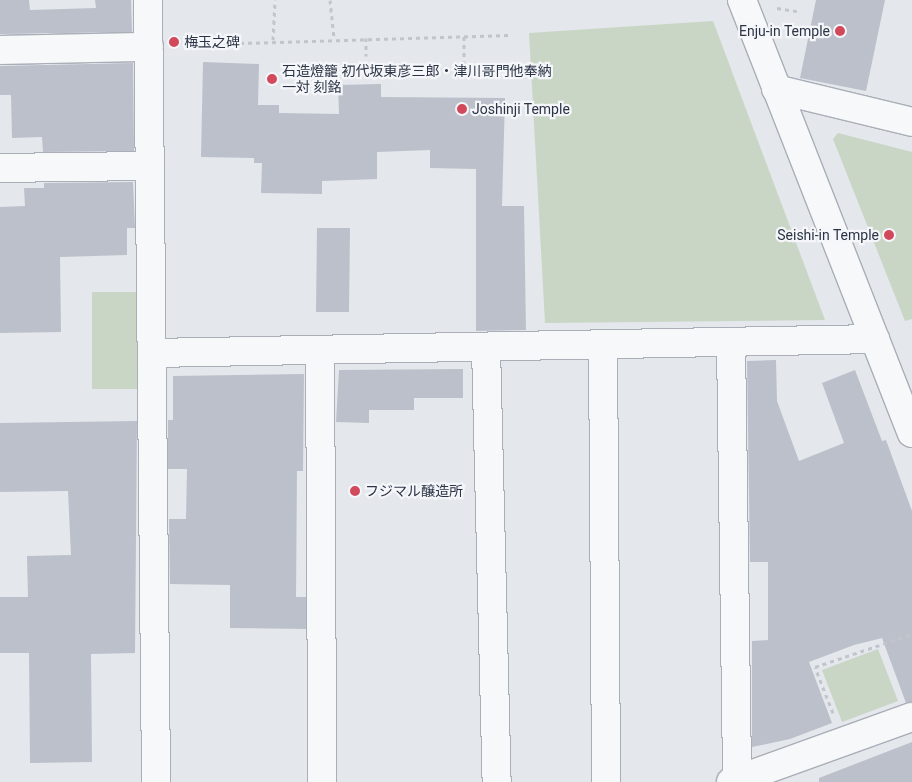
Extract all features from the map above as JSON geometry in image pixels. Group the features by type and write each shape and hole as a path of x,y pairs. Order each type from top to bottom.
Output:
{"street":[{"path":"148,0 156,782"},
{"path":"742,0 912,433"},
{"path":"0,50 149,47"},
{"path":"776,89 912,122"},
{"path":"0,168 150,166"},
{"path":"153,353 875,340"},
{"path":"731,342 734,781 912,716"},
{"path":"603,345 606,782"},
{"path":"486,347 497,782"},
{"path":"320,350 322,782"}],"path":[{"path":"273,40 275,0"},
{"path":"330,0 334,38"},
{"path":"774,7 797,11"},
{"path":"208,44 334,38 511,35"},
{"path":"464,36 464,64"},
{"path":"366,38 366,56"},
{"path":"843,742 815,667 912,634"}],"green space":[{"path":"713,21 825,320 545,323 529,33"},
{"name":"Seishi-in Temple","path":"838,133 912,152 912,319 905,321 833,139"},
{"path":"92,292 142,292 142,389 92,389"},
{"path":"878,649 898,701 842,722 822,670"}],"building":[{"path":"0,0 29,0 30,10 96,8 95,0 131,0 132,32 0,34"},
{"path":"816,0 885,0 866,91 800,78"},
{"path":"203,62 259,64 258,105 279,105 279,113 339,114 338,85 381,84 381,97 505,98 502,206 524,206 526,330 476,331 476,169 430,168 430,150 377,152 377,179 322,181 322,194 261,193 262,163 254,163 254,158 201,157"},
{"path":"133,63 134,151 43,152 42,137 12,138 11,95 0,95 0,66"},
{"path":"133,182 135,228 127,228 127,255 60,257 61,332 0,333 0,207 25,206 24,188 44,188 44,183"},
{"path":"317,228 350,228 349,312 316,312"},
{"path":"776,360 777,401 799,461 844,443 822,383 855,370 882,441 886,440 912,511 912,702 906,703 882,638 854,645 809,662 832,723 790,739 752,747 752,641 768,640 768,562 750,562 747,361"},
{"path":"463,369 463,398 414,398 414,410 369,410 369,423 336,422 339,370"},
{"path":"304,374 303,471 297,471 296,597 306,597 306,629 230,628 230,585 170,584 169,519 186,519 187,469 168,469 168,420 173,420 173,376"},
{"path":"137,421 135,653 91,654 92,762 30,763 29,653 0,653 0,597 28,597 27,556 71,555 68,491 0,492 0,423"},
{"path":"912,742 912,782 819,782 819,778"}],"place":[{"name":"Enju-in Temple","path":"840,31"},
{"name":"梅玉之碑","path":"174,42"},
{"name":"石造燈籠 初代坂東彦三郎・津川哥門他奉納 一対 刻銘","path":"272,79"},
{"name":"Joshinji Temple","path":"462,109"},
{"name":"Seishi-in Temple","path":"889,235"},
{"name":"フジマル醸造所","path":"355,491"}]}
